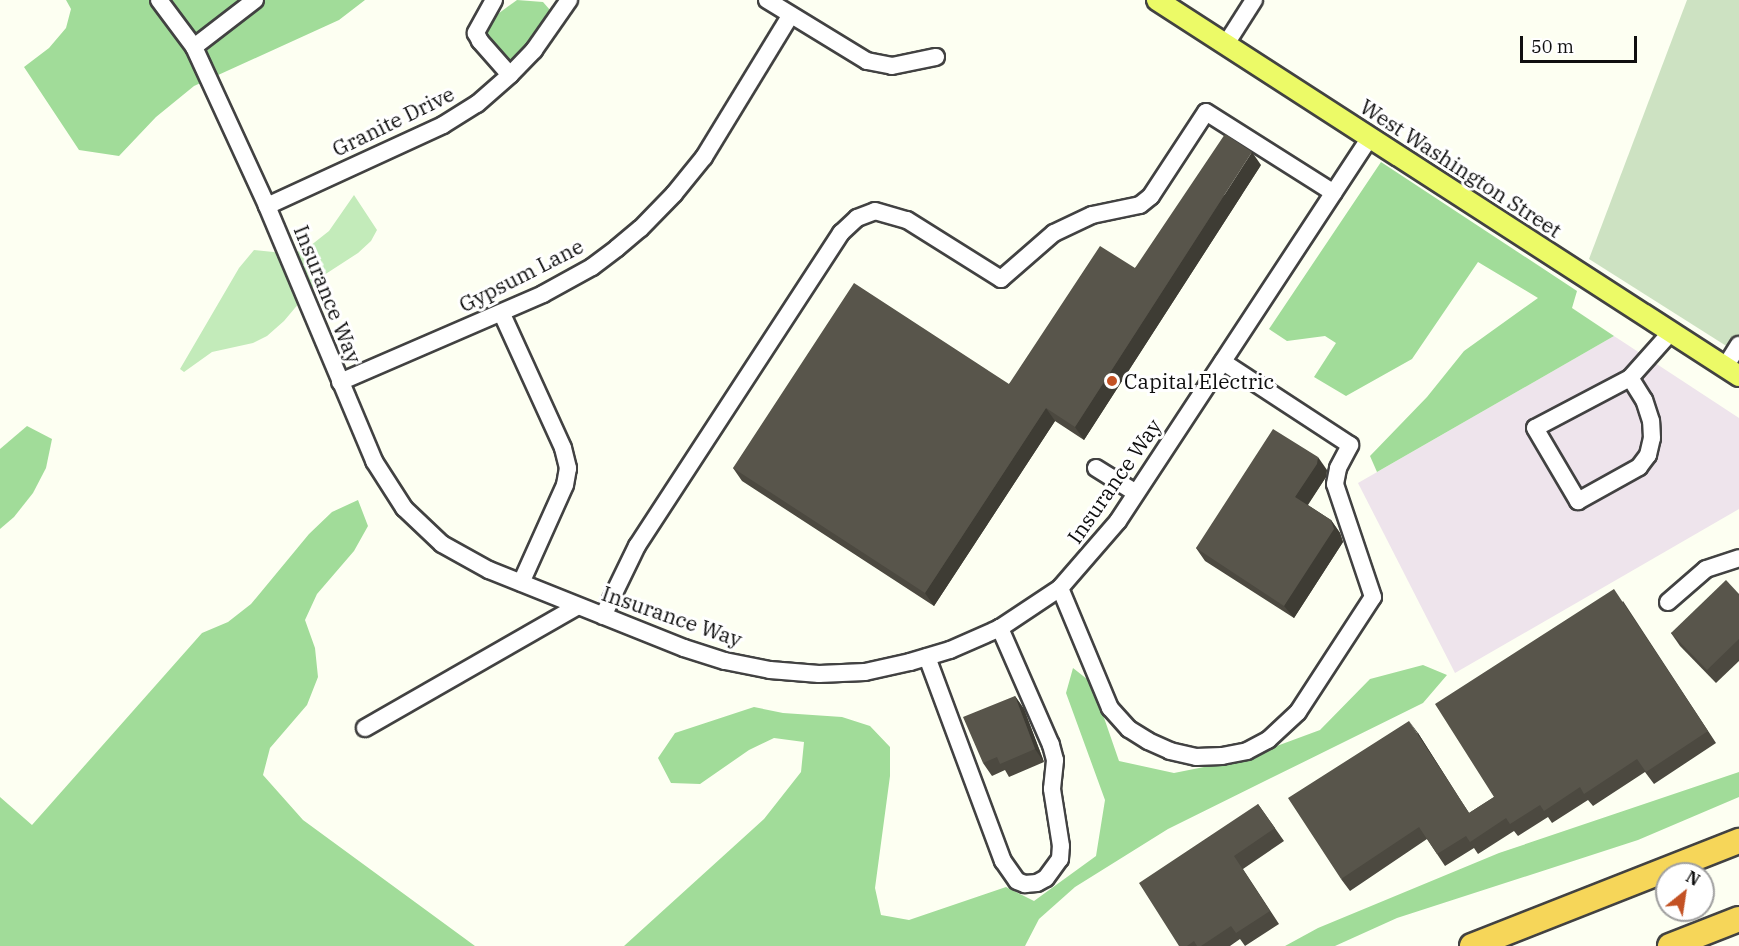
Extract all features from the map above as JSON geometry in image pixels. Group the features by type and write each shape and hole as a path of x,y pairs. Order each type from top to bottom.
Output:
{"highway":[{"path":"1472,946 1739,841"},
{"path":"1670,946 1739,919"}],"main road":[{"name":"West Washington Street","path":"1157,0 1732,371"}],"street":[{"name":"Insurance Way","path":"159,0 194,47 267,206 374,460 404,508 442,544 521,583 576,607 684,648 725,661 770,670 819,675 866,672 927,657 1000,628 1060,588 1094,552 1136,493 1370,138"},
{"path":"194,47 255,0"},
{"path":"494,0 476,33 480,41 510,75"},
{"name":"Granite Drive","path":"267,206 443,125 477,104 510,75 541,41 569,0"},
{"path":"767,0 867,61 892,66 936,57"},
{"path":"1226,44 1254,0"},
{"name":"Gypsum Lane","path":"340,382 502,314 592,267 640,229 704,157 790,16"},
{"path":"603,616 637,546 841,233 857,218 875,211 907,220 1001,279 1054,233 1092,215 1140,205 1152,196 1206,112 1334,194"},
{"path":"502,314 552,422 568,468 565,485 521,583"},
{"path":"1630,378 1644,400 1651,420 1652,438 1648,455 1639,467 1578,501 1535,428 1630,378 1671,332"},
{"path":"1732,371 1739,345"},
{"path":"1060,588 1110,708 1129,729 1148,741 1170,751 1187,755 1222,756 1247,751 1268,740 1298,712 1373,597 1335,484 1338,468 1350,445 1223,362"},
{"path":"1096,468 1136,493"},
{"path":"1668,602 1706,569 1739,558"},
{"path":"365,728 576,607"},
{"path":"927,657 1003,861 1017,881 1025,884 1037,883 1046,878 1060,859 1061,846 1052,789 1055,760 1051,745 1000,628"}],"shaded area":[{"path":"1614,336 1739,418 1739,509 1455,673 1358,483"}],"green space":[{"path":"66,0 365,0 339,20 194,86 156,117 119,156 79,150 24,67 49,48 66,28 71,9"},
{"path":"517,0 543,2 550,10 549,21 540,35 502,72 476,30"},
{"path":"1687,0 1739,0 1739,354 1589,259"},
{"path":"1381,162 1577,291 1572,308 1614,336 1377,472 1370,456 1427,397 1464,351 1538,298 1478,262 1412,359 1346,396 1314,377 1336,343 1325,336 1287,341 1269,329"},
{"path":"354,195 377,230 371,241 358,253 321,277 284,321 267,336 253,343 212,352 184,372 180,369 239,268 254,250 293,254 310,246 329,231"},
{"path":"27,426 52,439 46,468 33,493 14,517 0,529 0,449"},
{"path":"358,500 368,526 354,551 317,594 305,620 315,648 318,677 307,705 270,748 263,775 303,820 475,946 0,946 0,797 32,825 202,633 228,622 251,604 309,534 332,512"},
{"path":"1423,665 1447,675 1423,703 1168,829 1075,887 1039,919 1025,946 624,946 764,819 801,772 804,742 774,738 749,750 700,784 671,783 658,758 675,733 754,707 783,713 842,717 870,726 890,747 890,776 875,888 881,915 909,920 1006,887 1034,901 1096,856 1105,800 1066,693 1073,668 1092,683 1119,761 1174,773 1239,760 1320,730 1370,679"},
{"path":"1739,772 1739,797 1638,840 1397,918 1335,946 1285,946 1318,928 1499,853"}],"building":[{"path":"1225,134 1252,152 1075,427 1046,408 925,593 733,468 854,283 1009,384 1100,246 1135,268"},
{"path":"1273,429 1318,457 1317,464 1295,497 1331,520 1334,529 1284,606 1196,548"},
{"path":"1726,580 1739,594 1739,639 1707,670 1671,633"},
{"path":"1614,589 1708,731 1646,772 1637,759 1584,794 1580,787 1544,811 1540,805 1510,824 1506,818 1470,842 1466,836 1437,854 1419,827 1341,879 1288,798 1409,721 1469,813 1494,797 1435,704"},
{"path":"1015,696 1035,749 1000,764 997,757 983,763 963,717"},
{"path":"1258,804 1275,828 1234,856 1270,911 1236,933 1231,926 1201,946 1197,946 1194,941 1187,946 1179,946 1139,883"}],"place":[{"name":"Capital Electric","path":"1112,381"}]}
